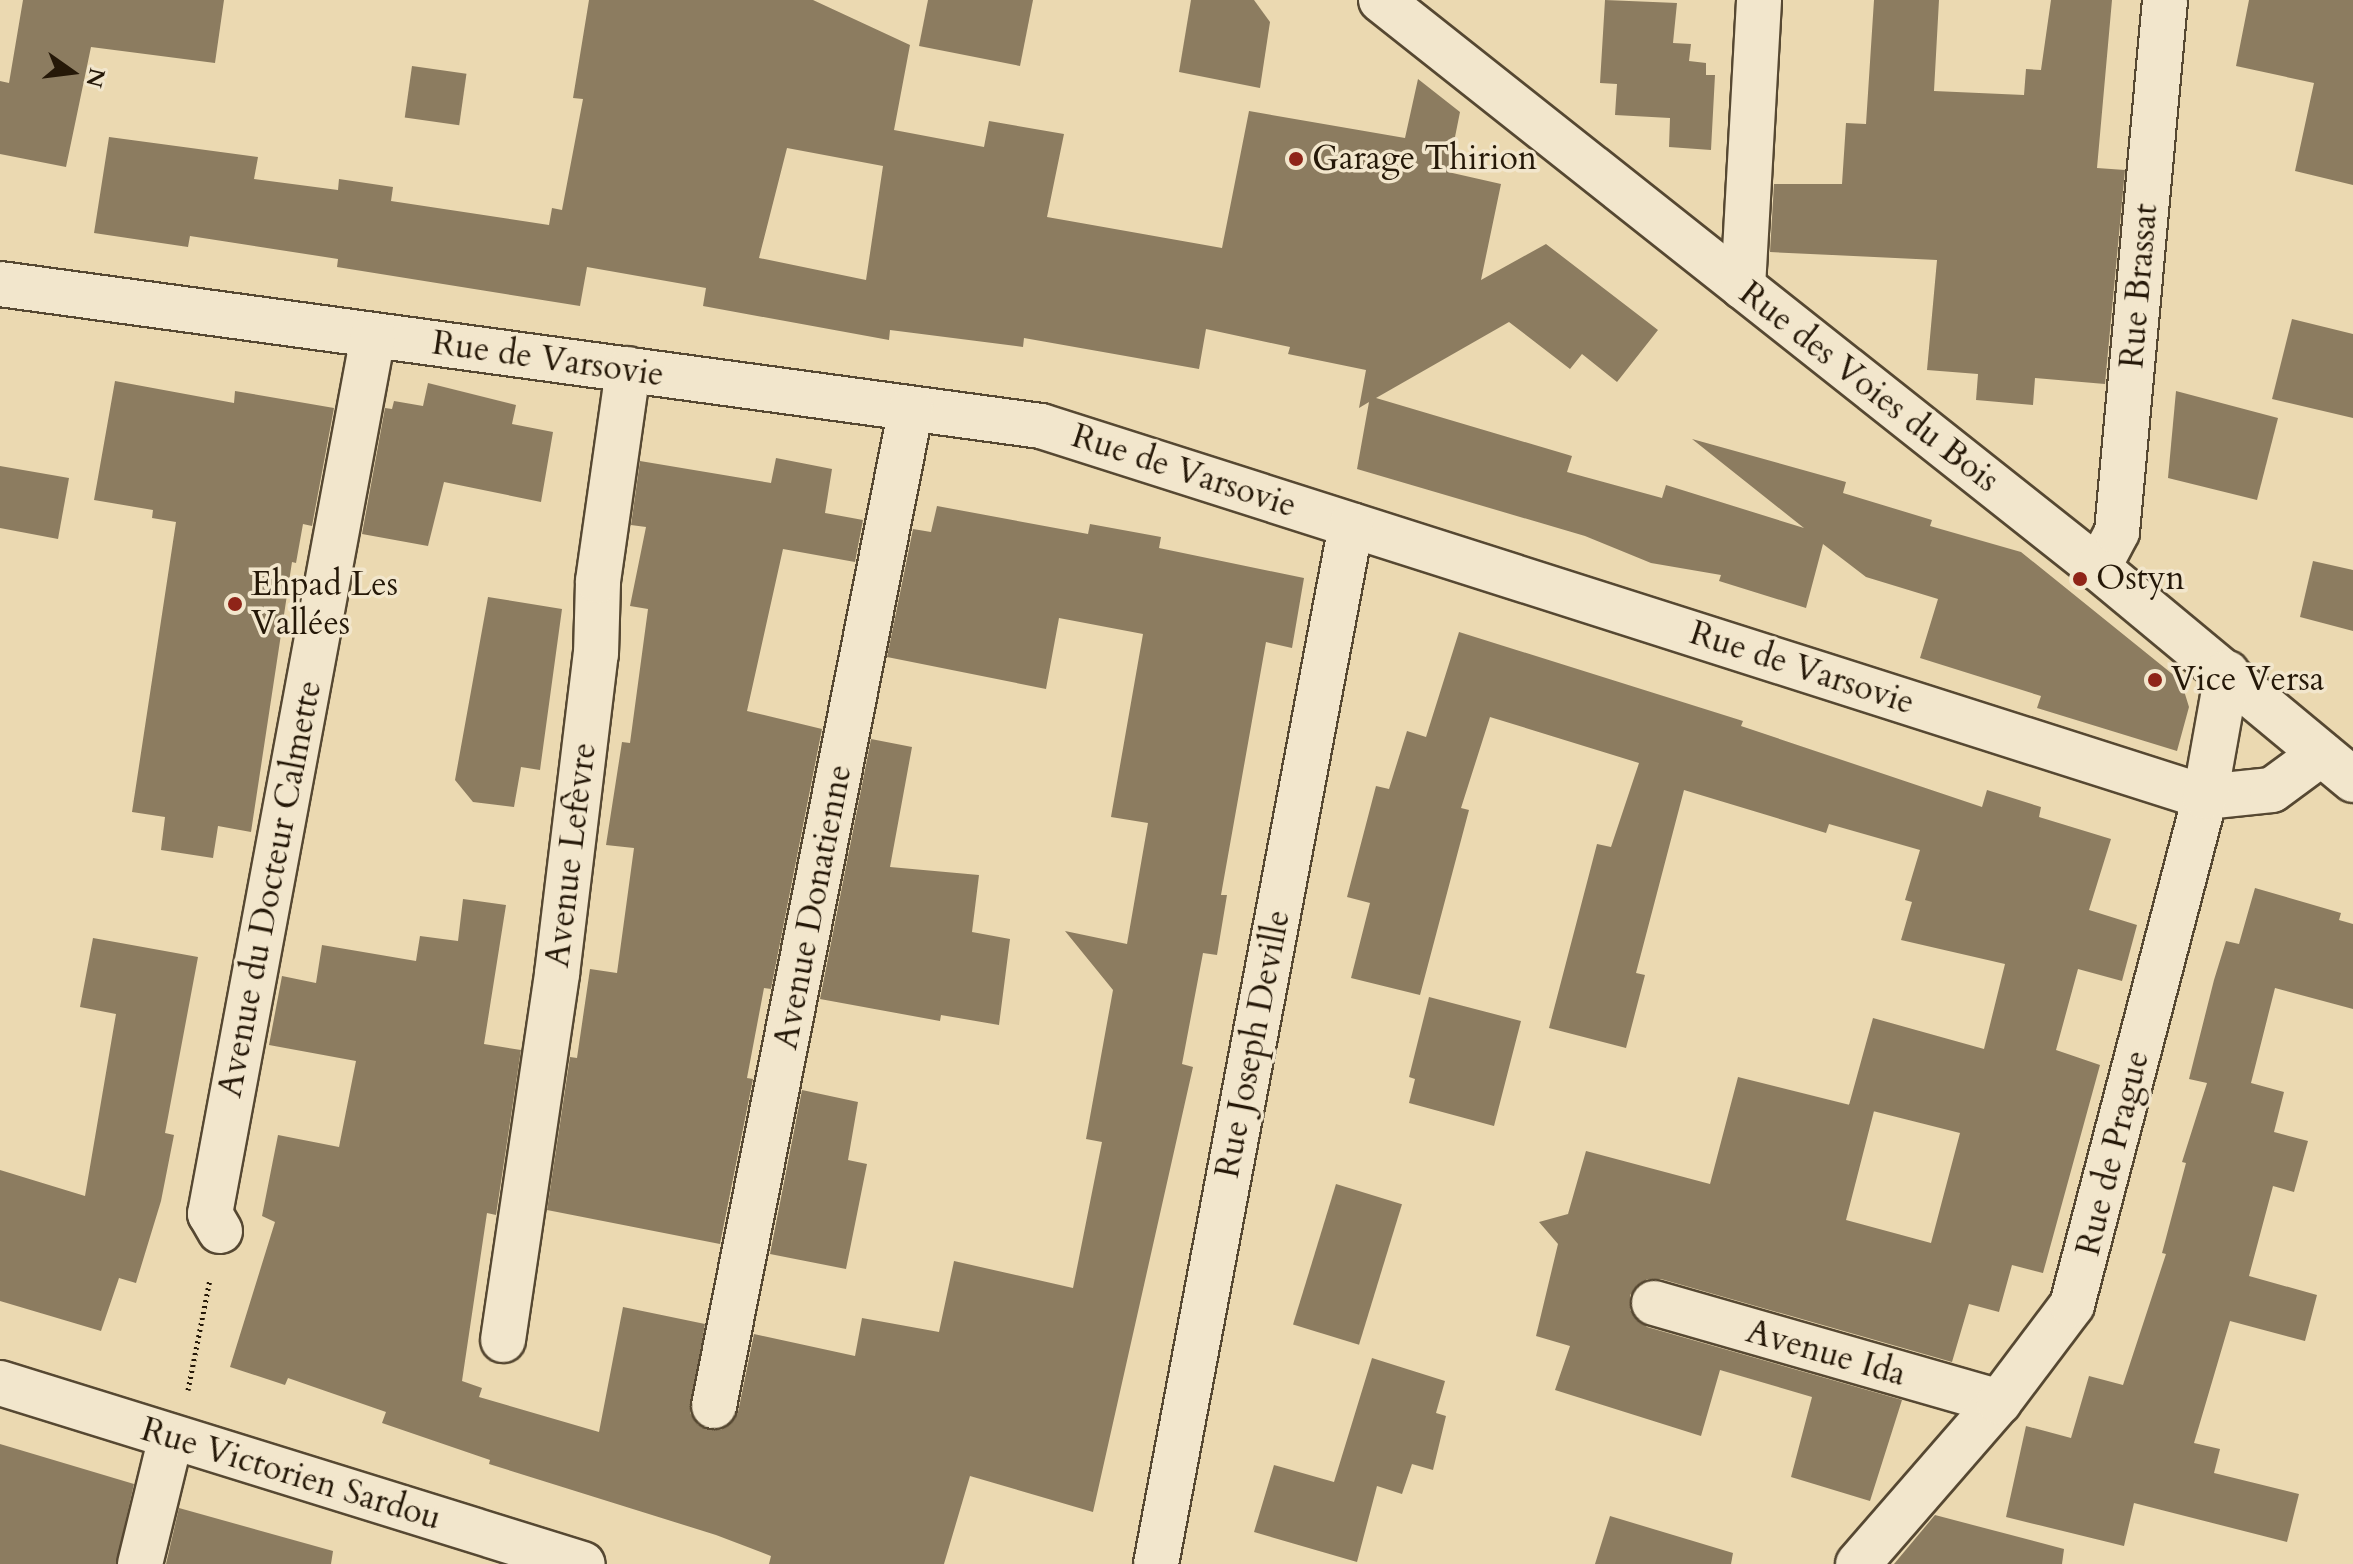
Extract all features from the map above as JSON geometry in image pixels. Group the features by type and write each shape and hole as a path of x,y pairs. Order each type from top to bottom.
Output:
{"street":[{"name":"Rue des Voies du Bois","path":"1381,0 2098,568 2337,767"},
{"path":"1743,287 1759,0"},
{"name":"Rue Brassat","path":"2098,568 2117,532 2165,0"},
{"name":"Rue de Varsovie","path":"0,284 1041,426 2205,797 2272,790 2337,767"},
{"name":"Avenue du Docteur Calmette","path":"220,1231 210,1214 373,336"},
{"name":"Avenue Lefèvre","path":"503,1340 557,974 596,654 598,581 628,369"},
{"name":"Avenue Donatienne","path":"714,1406 911,408"},
{"name":"Rue Joseph Deville","path":"1156,1564 1351,525"},
{"name":"Rue de Prague","path":"1858,1564 1999,1402 2072,1305 2205,797 2227,673"},
{"name":"Avenue Ida","path":"1654,1303 1999,1402"},
{"name":"Rue Victorien Sardou","path":"0,1383 583,1564"},
{"path":"140,1564 175,1438"}],"path":[{"path":"175,1438 220,1231"}],"building":[{"path":"23,0 224,0 215,63 91,47 66,167 0,154 0,81 9,83"},
{"path":"589,0 813,0 910,45 894,130 984,147 989,121 1064,134 1047,217 1222,248 1249,111 1405,138 1418,79 1460,112 1448,172 1501,184 1481,280 1546,244 1658,330 1617,382 1582,354 1570,369 1509,322 1376,398 1572,456 1567,472 1662,498 1666,485 1804,528 1692,439 1846,482 1843,493 1932,520 1930,526 2021,552 2181,681 2189,707 2177,751 2037,708 2041,696 1920,658 1938,599 1866,577 1823,544 1806,608 1719,581 1721,575 1651,563 1585,536 1357,469 1369,402 1359,408 1366,370 1288,354 1290,347 1206,329 1199,369 1024,338 1023,347 890,330 889,340 703,306 706,288 587,267 580,306 337,267 338,259 190,236 188,247 94,233 109,137 258,157 254,179 338,190 339,179 393,187 391,201 549,225 552,208 562,210 583,99 573,98","holes":["787,148 883,166 866,280 759,258"]},
{"path":"928,0 1033,0 1020,66 919,46"},
{"path":"1191,0 1254,0 1270,22 1260,88 1179,72"},
{"path":"1605,0 1677,3 1673,43 1691,44 1689,61 1706,63 1706,75 1715,75 1711,150 1669,147 1670,118 1615,115 1617,84 1600,83"},
{"path":"1874,0 1939,0 1934,91 2024,95 2026,69 2041,70 2051,0 2112,0 2097,168 2125,170 2105,384 2035,378 2033,405 1976,400 1978,374 1927,370 1937,260 1770,252 1774,184 1842,184 1846,123 1866,124"},
{"path":"2249,0 2353,0 2353,185 2295,171 2314,83 2236,66"},
{"path":"412,66 466,74 459,125 405,117"},
{"path":"2292,319 2353,334 2353,418 2272,399"},
{"name":"Ehpad Les Vallées","path":"115,381 234,403 235,391 334,408 312,526 303,524 296,563 292,562 251,832 218,826 213,858 161,850 165,817 132,812 176,522 152,518 153,510 94,500"},
{"path":"428,383 516,405 512,424 553,432 541,502 444,482 428,546 362,534 385,408 392,409 394,401 423,406"},
{"path":"2176,391 2278,418 2257,500 2168,478"},
{"path":"776,458 832,469 825,513 863,520 855,562 783,549 747,711 822,729 771,989 764,988 747,1078 753,1079 720,1244 547,1210 570,1057 577,1058 590,969 617,973 634,848 606,845 622,742 630,743 648,609 630,606 646,527 631,525 640,461 771,483"},
{"path":"0,466 69,478 58,539 0,528"},
{"path":"937,506 1088,534 1090,524 1161,537 1159,548 1304,578 1292,648 1266,642 1221,895 1227,895 1217,955 1203,953 1182,1064 1193,1067 1093,1512 970,1476 944,1564 769,1564 771,1556 716,1535 489,1464 490,1460 382,1423 386,1412 288,1378 285,1385 230,1367 275,1222 262,1216 278,1135 339,1147 356,1061 269,1045 282,976 316,983 322,945 416,961 420,936 458,941 463,899 506,905 484,1044 521,1050 496,1215 487,1213 462,1381 482,1388 479,1397 599,1432 623,1307 705,1324 690,1413 698,1425 721,1430 738,1412 754,1334 855,1356 862,1318 939,1332 954,1261 1073,1288 1102,1142 1086,1139 1113,990 1065,931 1127,944 1148,823 1111,817 1143,634 1059,618 1046,689 887,657 913,529 931,532"},
{"path":"2313,561 2353,570 2353,631 2300,617"},
{"path":"488,597 562,609 540,770 521,767 514,807 473,802 455,780"},
{"path":"1459,632 1743,721 1741,726 1982,807 1987,790 2041,807 2039,817 2111,839 2089,910 2137,925 2122,981 2078,969 2056,1050 2100,1065 2043,1273 2012,1265 1999,1312 1969,1304 1952,1362 1661,1279 1647,1279 1630,1295 1630,1310 1647,1327 1902,1400 1870,1501 1791,1477 1812,1397 1720,1370 1701,1436 1555,1390 1570,1346 1536,1336 1558,1244 1539,1222 1568,1214 1586,1151 1710,1184 1738,1077 1849,1105 1873,1018 1984,1049 2005,964 1901,940 1912,902 1905,900 1920,850 1829,824 1826,833 1684,790 1636,973 1645,975 1626,1048 1549,1028 1597,844 1611,847 1639,763 1490,717 1461,808 1469,810 1420,995 1351,978 1370,903 1347,897 1376,786 1389,789 1407,731 1426,737","holes":["1874,1111 1960,1133 1931,1243 1846,1220"]},
{"path":"871,739 912,747 890,867 979,875 972,932 1010,939 999,1025 941,1015 940,1021 820,999"},
{"path":"2255,888 2341,913 2339,920 2353,924 2353,1009 2275,988 2251,1083 2284,1092 2274,1132 2308,1141 2294,1192 2273,1186 2249,1276 2317,1295 2305,1341 2230,1321 2194,1443 2220,1449 2214,1473 2299,1494 2287,1542 2134,1503 2124,1546 2006,1517 2026,1426 2071,1438 2089,1376 2123,1385 2166,1254 2162,1253 2186,1163 2182,1162 2207,1083 2189,1079 2214,980 2226,941 2239,944"},
{"path":"93,938 198,957 165,1133 174,1135 161,1201 136,1283 119,1278 101,1331 0,1301 0,1170 85,1196 116,1014 80,1007"},
{"path":"1429,997 1521,1021 1494,1126 1409,1103 1415,1079 1409,1077"},
{"path":"802,1090 858,1102 848,1160 867,1164 846,1269 770,1254"},
{"path":"1336,1184 1402,1204 1359,1345 1293,1325"},
{"path":"1372,1358 1445,1381 1436,1413 1446,1416 1433,1470 1412,1464 1402,1494 1377,1486 1357,1562 1254,1532 1274,1465 1334,1482"},
{"path":"0,1444 134,1484 116,1564 0,1564"},
{"path":"179,1508 333,1551 331,1564 166,1564"},
{"path":"1935,1515 2064,1549 2062,1564 1894,1564"},
{"path":"1610,1516 1733,1553 1731,1564 1595,1564"}],"place":[{"name":"Garage Thirion","path":"1296,159"},
{"name":"Ostyn","path":"2080,579"},
{"name":"Ehpad Les Vallées","path":"235,604"},
{"name":"Vice Versa","path":"2155,680"}]}
